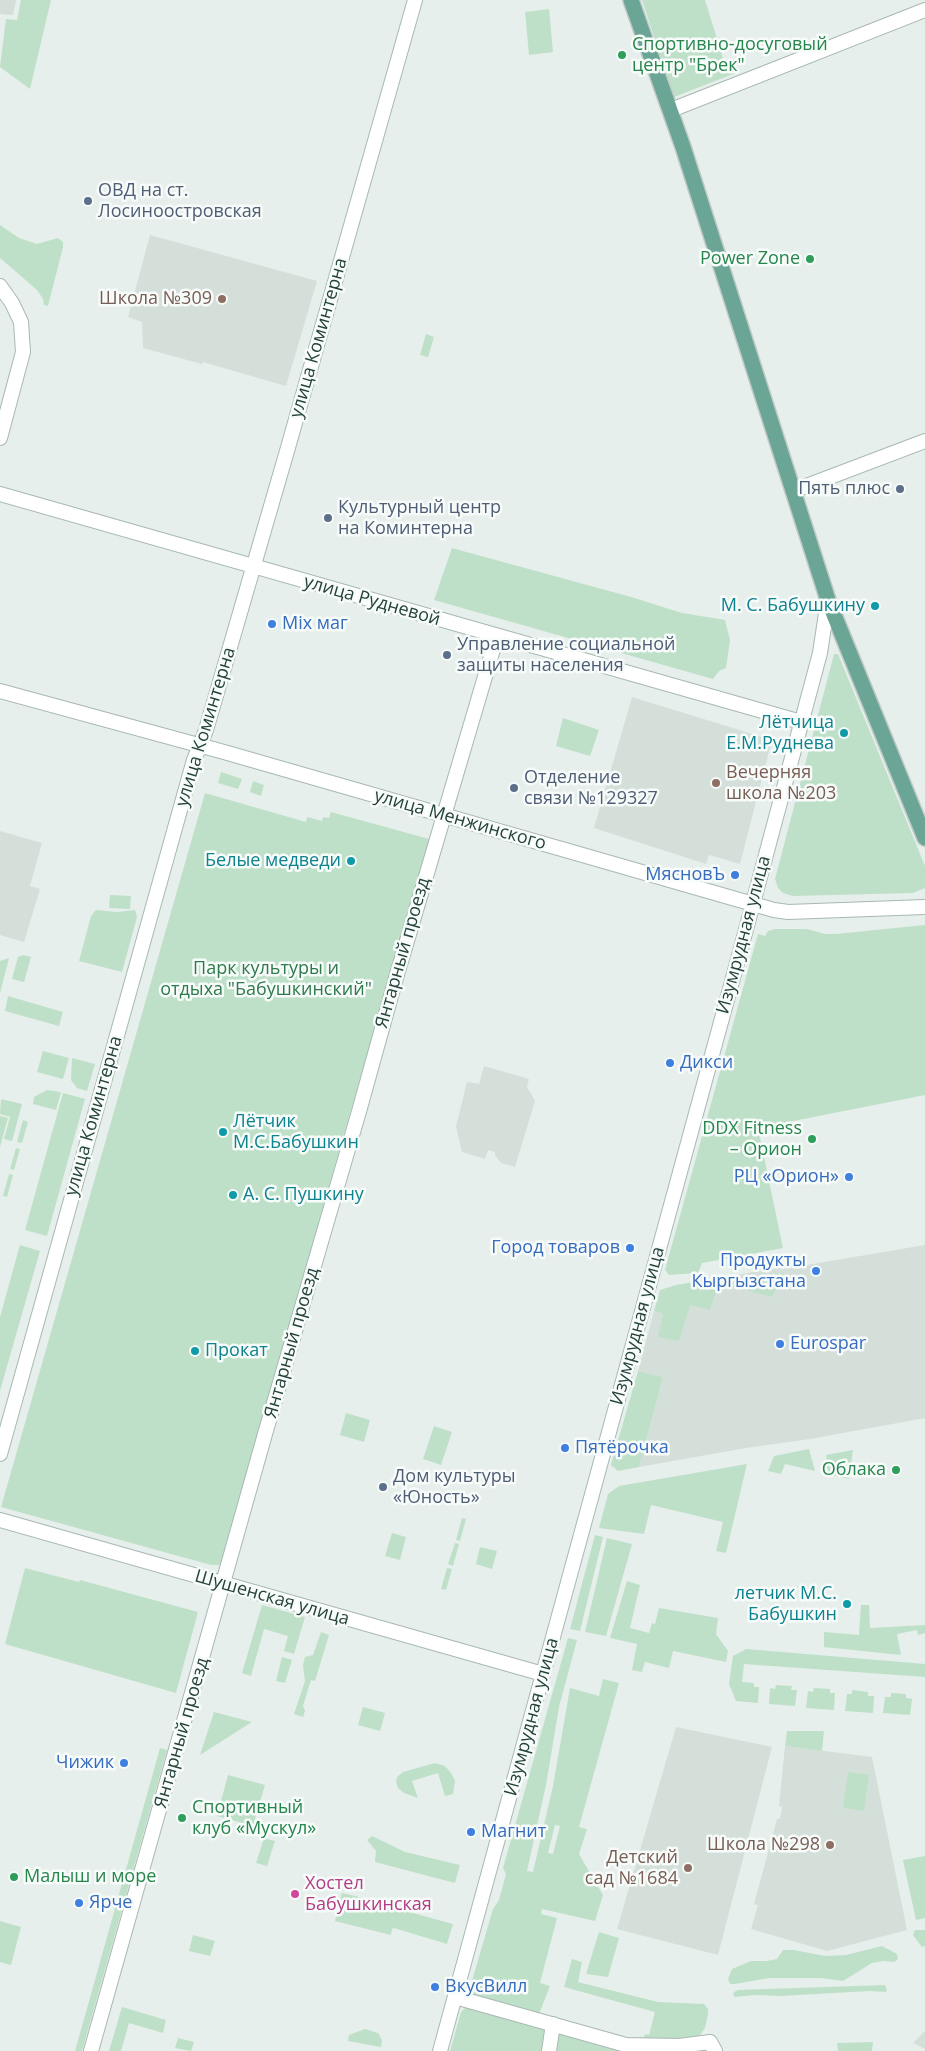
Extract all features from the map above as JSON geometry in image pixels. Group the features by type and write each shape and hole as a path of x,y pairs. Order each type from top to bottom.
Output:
{"main road":[{"path":"631,0 671,110 828,600 925,838"}],"street":[{"name":"улица Коминтерна","path":"0,1454 194,760 200,746 288,451 415,0"},
{"path":"671,110 925,10"},
{"path":"0,286 12,303 21,322 23,352 0,438"},
{"path":"794,491 925,440"},
{"name":"улица Рудневой","path":"0,494 801,722"},
{"name":"Изумрудная улица","path":"440,2051 820,653 828,600"},
{"name":"Янтарный проезд","path":"91,2051 442,815 497,636"},
{"name":"улица Менжинского","path":"0,691 200,746 752,904 788,912 925,907"},
{"name":"Шушенская улица","path":"0,1520 543,1674"},
{"path":"455,1997 626,2045 679,2049 710,2042 715,2051"},
{"path":"548,2051 553,2024"}],"shaded area":[{"path":"0,0 16,0 13,15 0,14"},
{"name":"Школа №309","path":"150,235 317,281 286,386 203,362 202,364 143,348 142,322 128,317"},
{"path":"632,697 772,740 740,864 709,855 706,864 594,828"},
{"path":"0,831 42,843 30,886 40,889 24,942 0,935"},
{"path":"484,1066 529,1079 527,1087 535,1101 515,1167 501,1163 495,1152 488,1150 485,1159 462,1152 456,1126 467,1082 479,1084"},
{"path":"925,1245 925,1418 639,1467 663,1377 638,1371 654,1311 663,1314 690,1304 710,1310 716,1282 712,1279"},
{"name":"Детский сад №1684","path":"676,1727 772,1747 718,1955 617,1929"},
{"name":"Школа №298","path":"785,1746 872,1757 907,1930 827,1951 751,1929 758,1905 754,1904 777,1819 780,1819 782,1807 779,1806"},
{"path":"925,2031 925,2049 913,2043"}],"green space":[{"path":"21,0 51,0 30,89 0,67 6,19 17,20"},
{"path":"642,0 705,0 726,68 738,72 674,97"},
{"path":"549,9 553,52 529,55 525,12"},
{"path":"0,225 19,238 37,244 58,238 63,242 48,306 44,305 43,299 37,290 0,258"},
{"path":"426,334 434,337 428,357 420,355"},
{"path":"452,548 631,597 682,613 725,620 730,640 726,668 719,671 713,679 434,600"},
{"path":"834,654 838,654 925,866 925,888 913,893 793,896 783,893 778,888 775,879"},
{"path":"563,718 599,730 590,756 556,746"},
{"path":"221,772 242,779 238,789 218,783"},
{"path":"253,781 264,785 261,796 250,792"},
{"name":"Парк культуры и отдыха \"Бабушкинский\"","path":"205,793 306,822 307,817 322,821 323,817 329,818 331,812 429,839 220,1565 211,1565 1,1507"},
{"path":"110,895 131,896 130,909 109,908"},
{"path":"96,910 117,912 135,910 137,917 122,972 79,961 91,916"},
{"path":"925,925 925,1095 758,1128 783,1248 702,1263 698,1273 669,1275 665,1270 758,934 765,936 768,931 775,929 807,929 825,934 836,934"},
{"path":"23,955 31,957 24,982 12,979 18,957"},
{"path":"9,958 0,993 0,961"},
{"path":"8,996 63,1012 59,1026 5,1011"},
{"path":"43,1051 69,1058 63,1079 37,1072"},
{"path":"72,1058 95,1064 87,1091 77,1088 71,1080"},
{"path":"47,1090 61,1092 56,1110 33,1104 34,1097"},
{"path":"63,1093 85,1099 47,1236 25,1230"},
{"path":"1,1099 22,1104 12,1141 4,1139 10,1117 0,1114"},
{"path":"0,1116 8,1118 0,1147"},
{"path":"23,1120 28,1122 22,1143 17,1142"},
{"path":"16,1148 20,1149 14,1170 10,1169"},
{"path":"9,1174 13,1175 7,1197 3,1196"},
{"path":"20,1245 40,1251 0,1391 0,1317"},
{"path":"784,1273 772,1297 743,1289 745,1279"},
{"path":"712,1279 718,1285 710,1310 690,1305 679,1341 658,1337 663,1314 654,1311 660,1290 676,1285"},
{"path":"638,1371 663,1377 639,1467 618,1471 611,1465"},
{"path":"346,1413 370,1420 364,1442 340,1435"},
{"path":"434,1426 452,1432 441,1465 423,1459"},
{"path":"809,1449 815,1471 785,1464 781,1474 768,1471 774,1456"},
{"path":"853,1450 849,1479 828,1474 826,1455"},
{"path":"747,1464 726,1553 716,1551 723,1522 651,1505 644,1534 599,1528 608,1494 619,1486"},
{"path":"462,1518 466,1519 460,1541 456,1540"},
{"path":"392,1533 406,1537 400,1560 385,1556"},
{"path":"595,1535 603,1537 580,1631 570,1629"},
{"path":"607,1538 632,1544 606,1636 585,1632"},
{"path":"455,1543 459,1544 453,1566 448,1564"},
{"path":"480,1547 497,1551 492,1569 476,1564"},
{"path":"25,1568 79,1582 80,1580 198,1612 176,1693 5,1644"},
{"path":"447,1568 452,1569 446,1590 441,1589"},
{"path":"627,1581 640,1585 630,1628 649,1633 652,1623 655,1624 659,1608 718,1618 716,1634 728,1651 726,1662 673,1651 669,1668 645,1662 642,1672 632,1670 637,1644 610,1638"},
{"path":"262,1605 305,1617 294,1654 284,1651 288,1636 264,1629 251,1676 242,1673"},
{"path":"861,1605 869,1605 870,1628 925,1625 925,1633 918,1635 917,1630 897,1634 901,1655 824,1647 824,1632 859,1635"},
{"path":"321,1632 329,1635 315,1681 311,1680 303,1706 305,1711 303,1717 294,1714 305,1681 303,1665 305,1657 313,1655"},
{"path":"568,1638 577,1640 559,1707 546,1785 527,1871 533,1872 553,1786 570,1688 599,1696 603,1679 619,1683 579,1827 587,1829 579,1854 603,1895 595,1921 542,1909 541,1914 557,1918 540,1983 550,1986 539,2014 473,1997 469,1991 493,1909 499,1900 506,1874 503,1868","holes":["555,1825 560,1826 553,1854 548,1853"]},
{"path":"746,1649 925,1664 925,1677 744,1664 742,1682 754,1683 754,1687 759,1687 758,1703 736,1701 729,1684 733,1656"},
{"path":"282,1657 292,1660 285,1683 276,1681"},
{"path":"776,1685 792,1686 791,1690 797,1690 795,1706 769,1704 770,1688 775,1689"},
{"path":"814,1688 830,1689 830,1693 835,1693 834,1710 806,1708 808,1691 813,1692"},
{"path":"852,1690 868,1692 868,1696 874,1696 873,1713 845,1711 847,1694 852,1694"},
{"path":"891,1693 906,1694 906,1698 912,1699 910,1715 883,1713 885,1697 891,1697"},
{"path":"363,1707 385,1713 380,1731 358,1725"},
{"path":"214,1712 252,1722 200,1755"},
{"path":"787,1731 824,1731 822,1751 785,1746"},
{"path":"160,1748 167,1750 82,2051 75,2051"},
{"path":"435,1763 445,1766 451,1773 455,1781 453,1794 445,1796 438,1773 412,1781 418,1798 404,1793 398,1788 397,1777 403,1772"},
{"path":"848,1772 869,1775 864,1811 843,1808"},
{"path":"228,1775 265,1785 253,1826 217,1816"},
{"path":"372,1836 405,1852 460,1865 455,1883 375,1862 376,1851 367,1840"},
{"path":"264,1838 275,1841 267,1866 256,1863"},
{"path":"925,1856 925,1918 916,1920 903,1860"},
{"path":"342,1893 398,1906 398,1909 453,1924 447,1944 394,1928 391,1935 335,1921"},
{"path":"0,1921 21,1927 11,1965 0,1962"},
{"path":"915,1930 925,1930 925,1946 922,1947 913,1935"},
{"path":"599,1932 619,1938 608,1977 586,1974"},
{"path":"193,1935 215,1941 210,1956 189,1951"},
{"path":"882,1946 897,1954 898,1959 894,1962 872,1963 843,1981 821,1978 769,1978 730,1984 728,1979 732,1969 751,1961 777,1959 783,1950 794,1950 825,1956 846,1955"},
{"path":"572,1959 582,1962 578,1982 658,2002 704,2004 708,2009 705,2028 700,2035 685,2040 638,2039 638,2037 644,2038 645,2034 649,2035 655,2012 564,1987"},
{"path":"885,1985 886,1992 870,1991 735,1997 733,1995 738,1990"},
{"path":"122,2007 166,2020 163,2033 129,2023 121,2051 109,2051"},
{"path":"469,2007 634,2051 450,2051 461,2012"},
{"path":"365,2029 378,2033 382,2040 381,2047 348,2041 349,2035"},
{"path":"178,2038 194,2042 191,2051 175,2048"},
{"path":"873,2042 872,2051 838,2051 837,2043"}],"place":[{"name":"Спортивно-досуговый центр \"Брек\"","path":"622,55"},
{"name":"ОВД на ст. Лосиноостровская","path":"88,201"},
{"name":"Power Zone","path":"810,259"},
{"name":"Школа №309","path":"222,299"},
{"name":"Пять плюс","path":"900,489"},
{"name":"Культурный центр на Коминтерна","path":"328,518"},
{"name":"М. С. Бабушкину","path":"875,606"},
{"name":"Mix маг","path":"272,624"},
{"name":"Управление социальной защиты населения","path":"447,655"},
{"name":"Лётчица Е.М.Руднева","path":"844,733"},
{"name":"Вечерняя школа №203","path":"716,783"},
{"name":"Отделение связи №129327","path":"514,788"},
{"name":"Белые медведи","path":"351,861"},
{"name":"МясновЪ","path":"735,875"},
{"name":"Дикси","path":"670,1063"},
{"name":"Лётчик М.С.Бабушкин","path":"223,1132"},
{"name":"DDX Fitness – Орион","path":"812,1139"},
{"name":"РЦ «Орион»","path":"849,1177"},
{"name":"А. С. Пушкину","path":"233,1195"},
{"name":"Город товаров","path":"630,1248"},
{"name":"Продукты Кыргызстана","path":"816,1271"},
{"name":"Eurospar","path":"780,1344"},
{"name":"Прокат","path":"195,1351"},
{"name":"Пятёрочка","path":"565,1448"},
{"name":"Облака","path":"896,1470"},
{"name":"Дом культуры «Юность»","path":"383,1487"},
{"name":"летчик М.С. Бабушкин","path":"847,1604"},
{"name":"Чижик","path":"124,1763"},
{"name":"Спортивный клуб «Мускул»","path":"182,1818"},
{"name":"Магнит","path":"471,1832"},
{"name":"Школа №298","path":"830,1845"},
{"name":"Детский сад №1684","path":"688,1868"},
{"name":"Малыш и море","path":"14,1877"},
{"name":"Хостел Бабушкинская","path":"295,1894"},
{"name":"Ярче","path":"79,1903"},
{"name":"ВкусВилл","path":"435,1987"}]}
